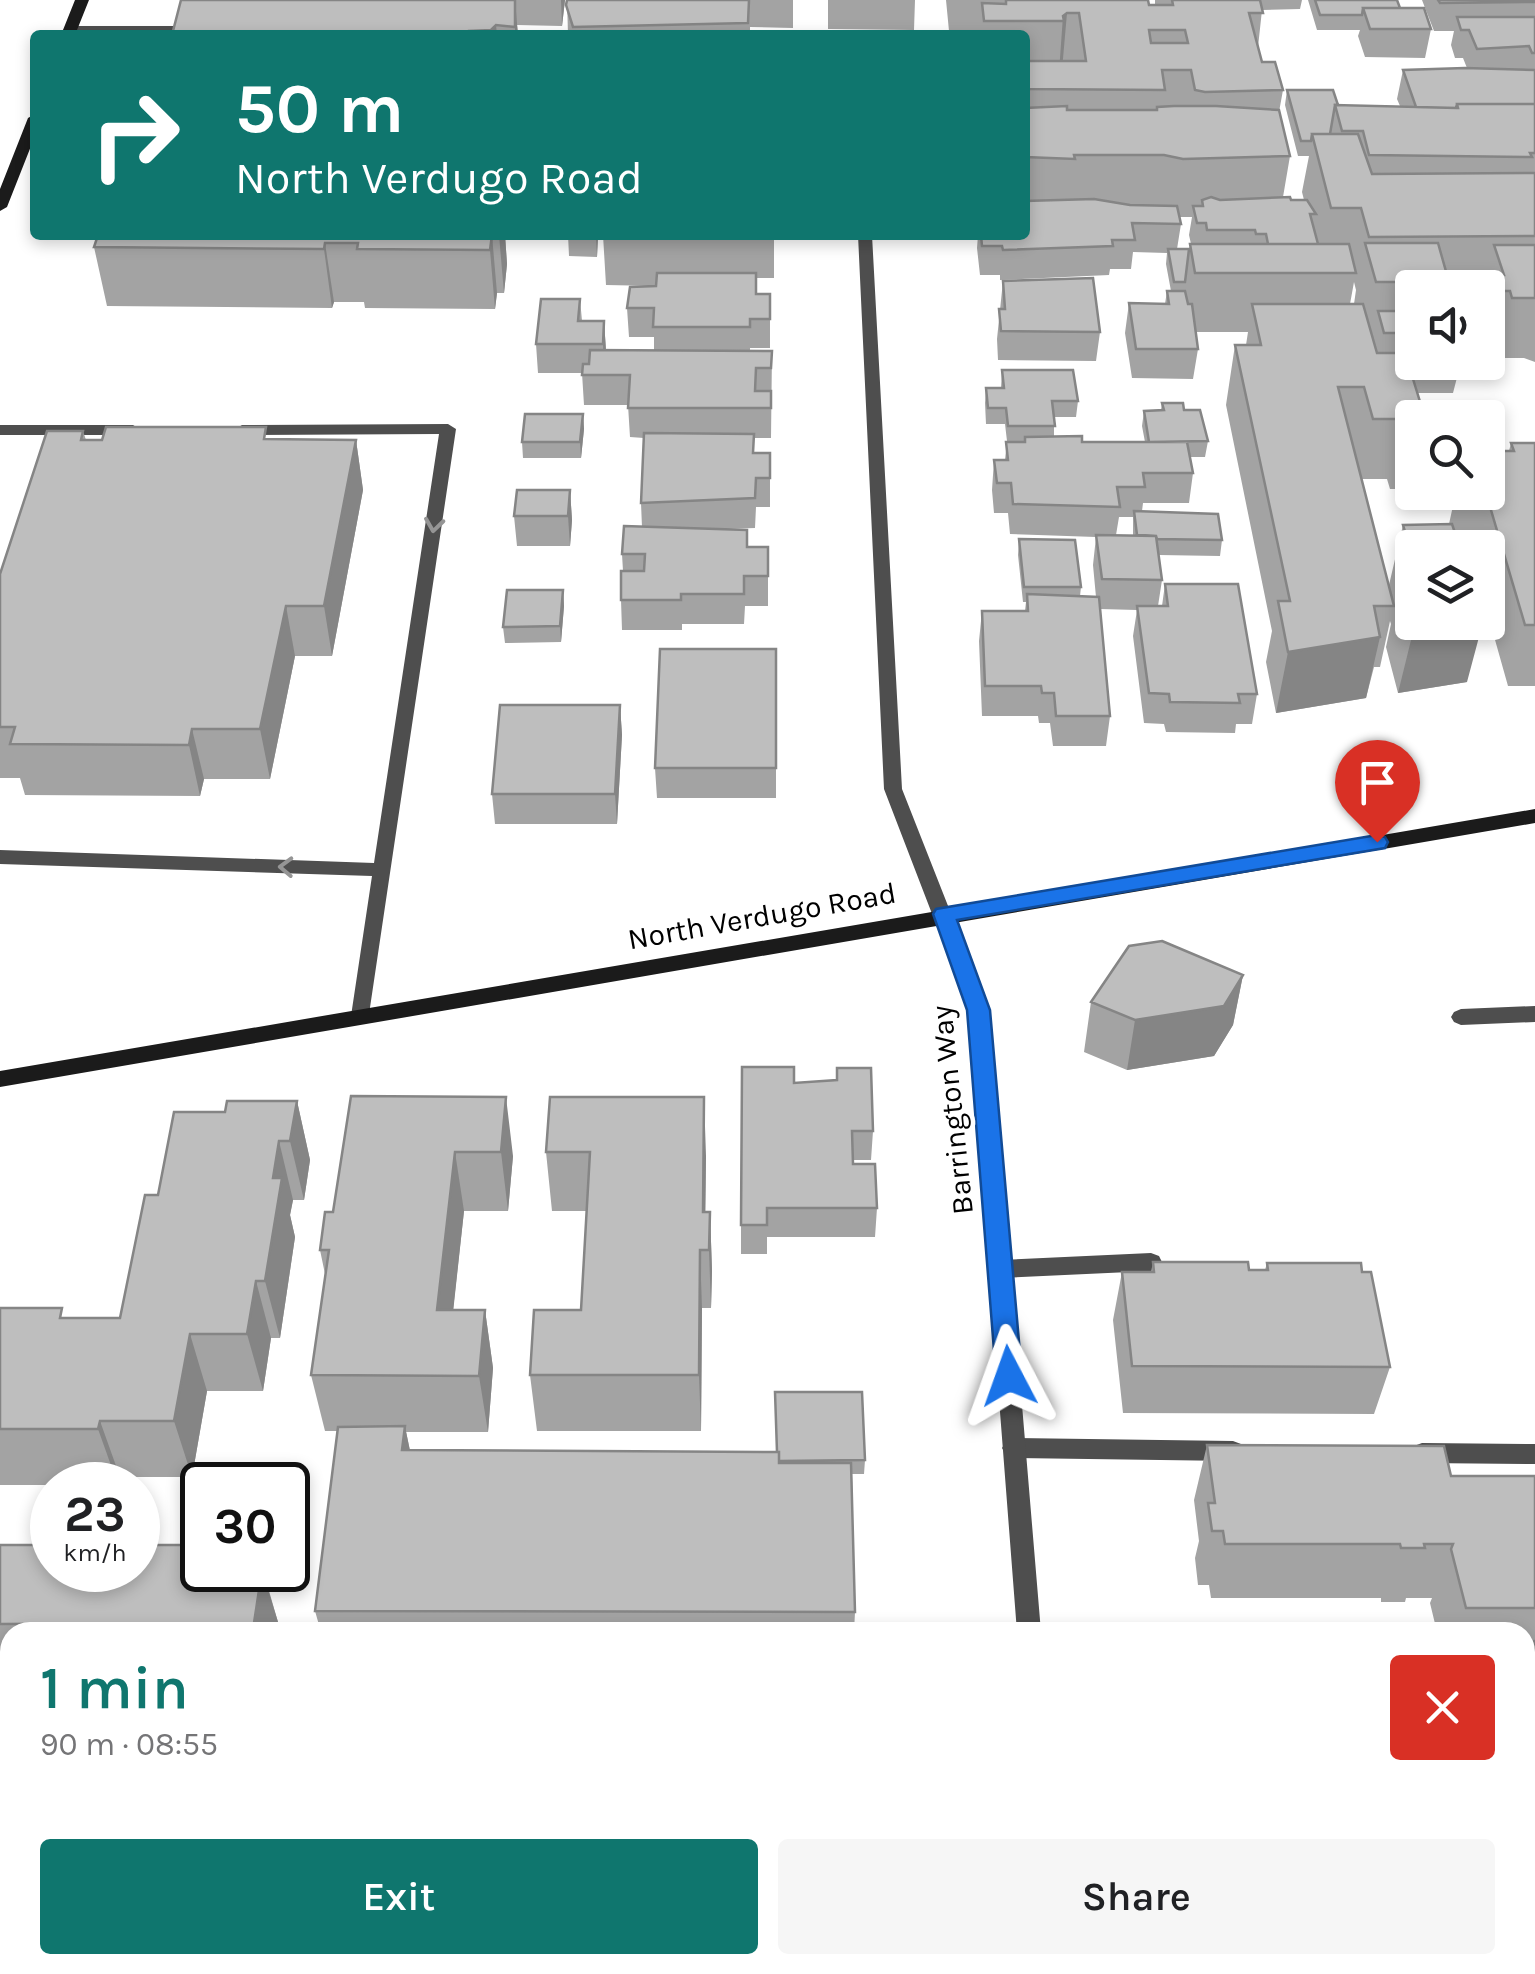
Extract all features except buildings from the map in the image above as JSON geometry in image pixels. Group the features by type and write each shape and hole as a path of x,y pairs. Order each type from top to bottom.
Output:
{"main road":[{"path":"70,30 82,0"},
{"path":"0,206 30,131"},
{"name":"North Verdugo Road","path":"0,1079 944,914 1535,816"}],"street":[{"name":"Barrington Way","path":"865,240 893,790 978,1010 1028,1622"},
{"path":"231,430 448,429 362,1016"},
{"path":"0,430 152,430"},
{"path":"0,857 384,870"},
{"path":"1461,1017 1535,1014"},
{"path":"1000,1269 1150,1262"},
{"path":"1014,1448 1264,1451"},
{"path":"1400,1452 1535,1454"}],"route":[{"path":"1009,1376 978,1010 944,914 1377,842"}]}
